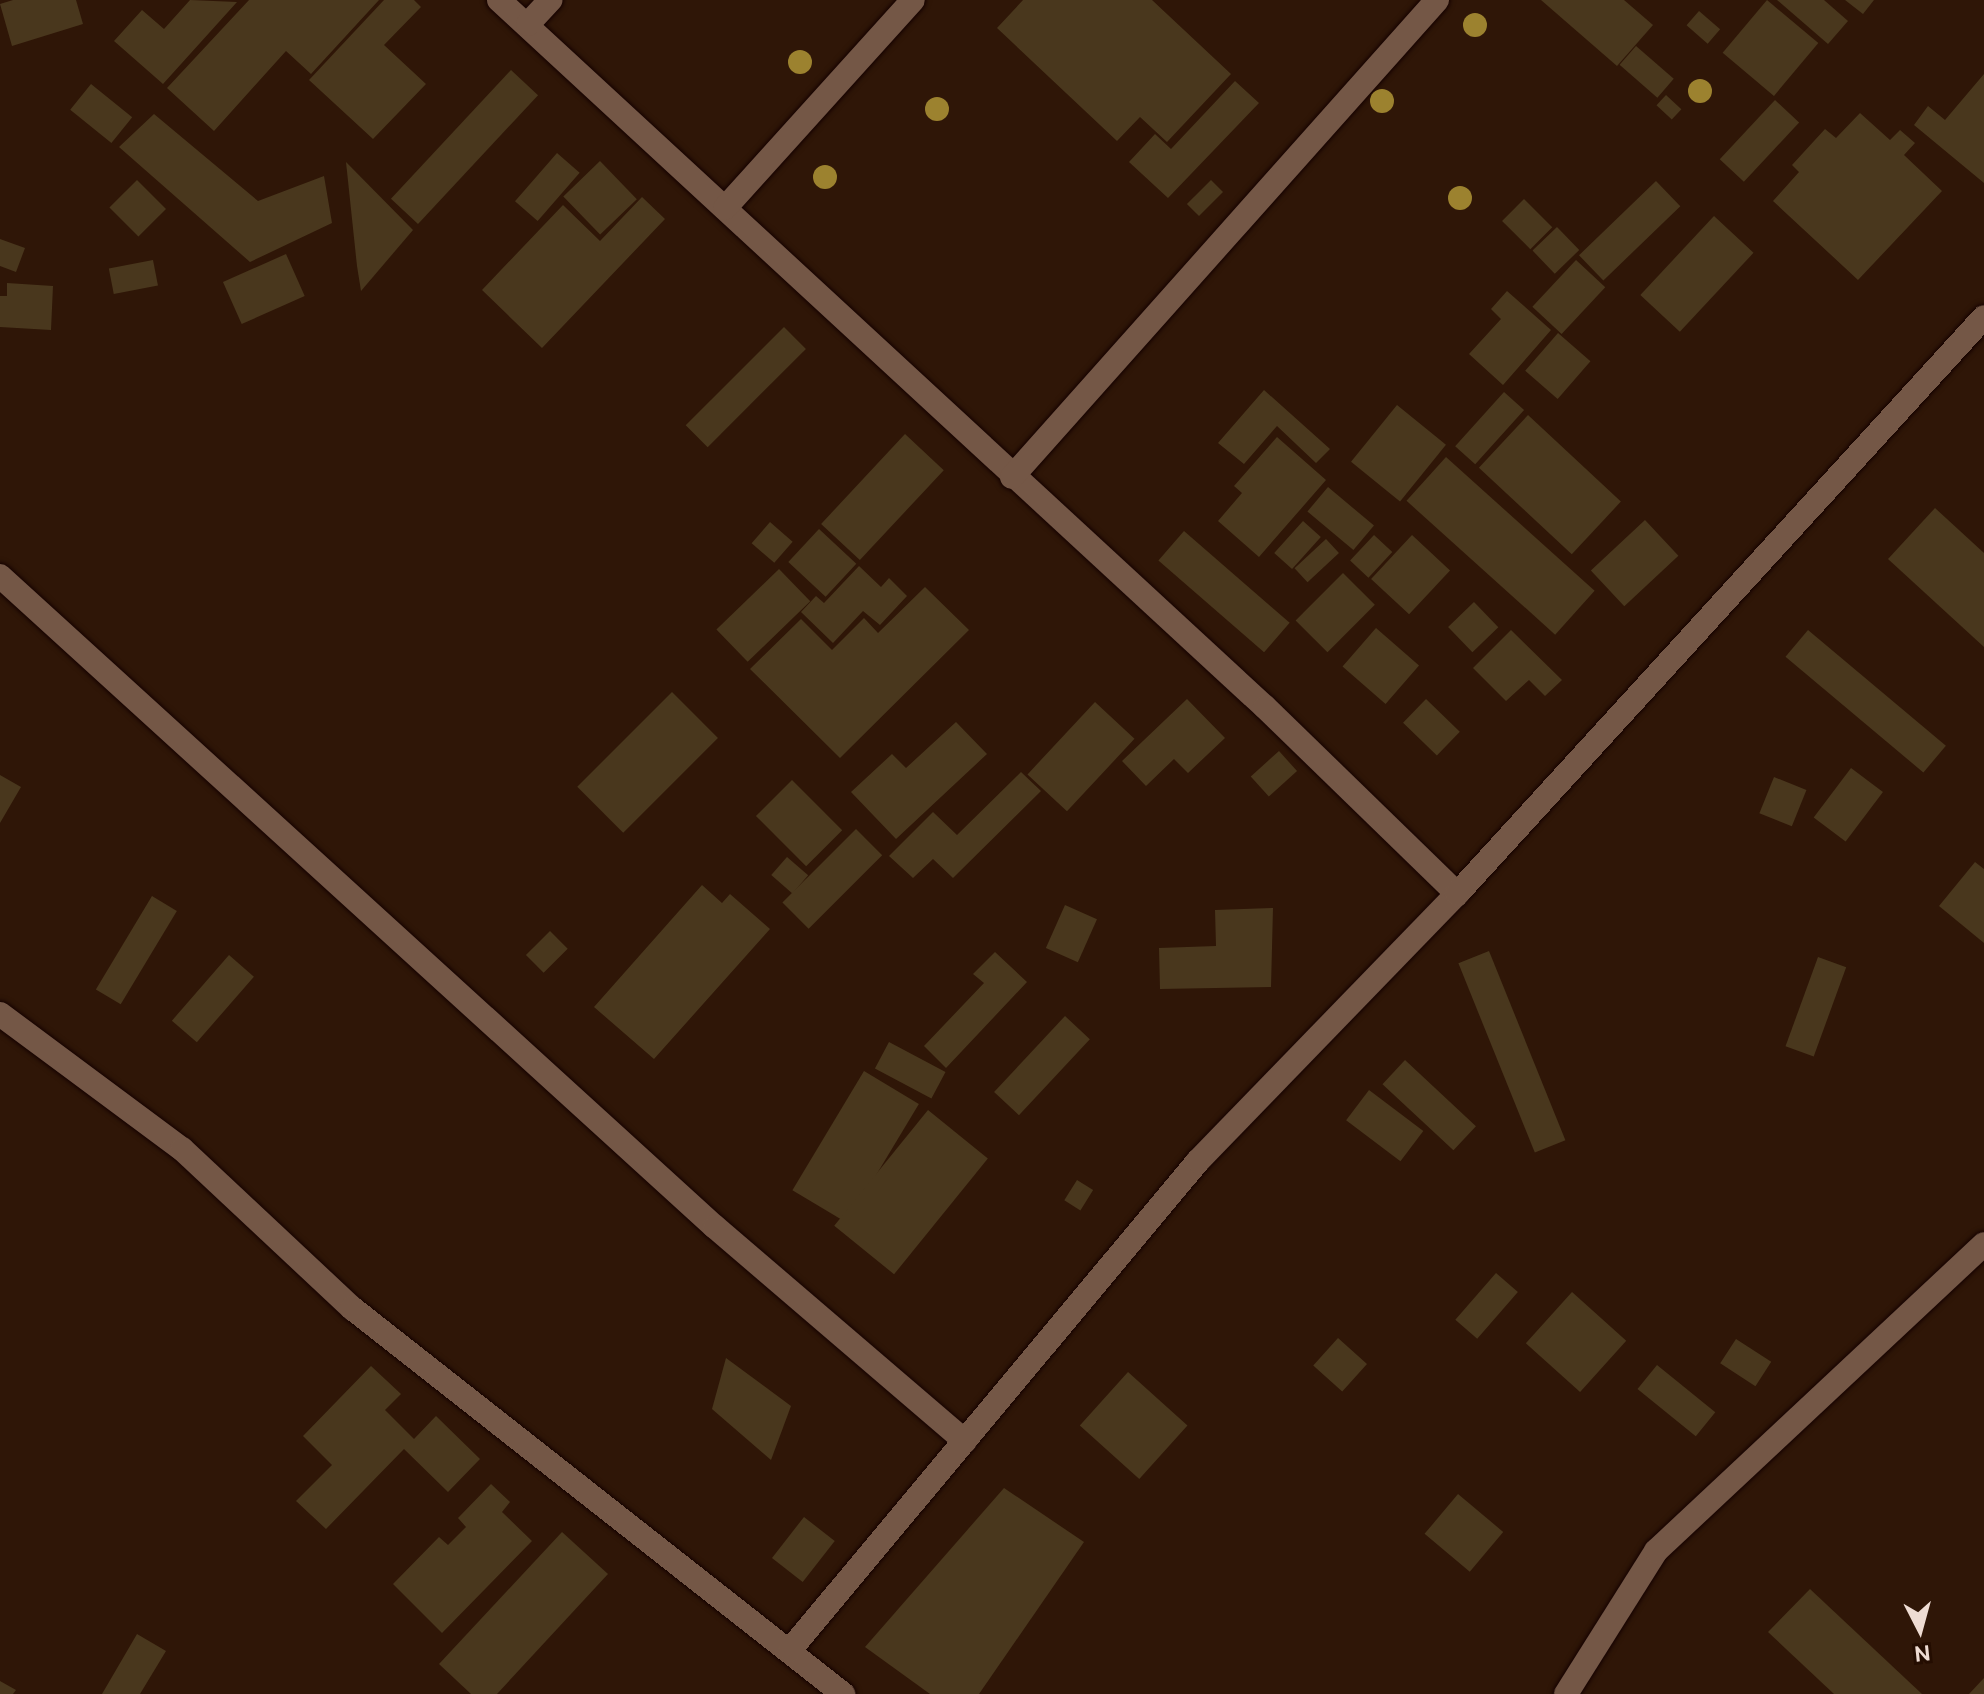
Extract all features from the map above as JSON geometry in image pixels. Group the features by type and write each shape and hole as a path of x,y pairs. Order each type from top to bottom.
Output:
{"street":[{"path":"499,0 1012,477 1265,707 1457,894"},
{"path":"528,24 550,0"},
{"path":"725,208 913,0"},
{"path":"1012,477 1437,0"},
{"path":"790,1650 1198,1161 1457,894 1984,317"},
{"path":"0,576 715,1227 965,1441"},
{"path":"0,1014 182,1149 352,1308 843,1694"},
{"path":"1566,1694 1656,1551 1984,1244"}],"building":[{"path":"13,0 76,0 83,24 12,46 0,4"},
{"path":"190,0 237,2 163,84 114,41 142,10 164,29"},
{"path":"249,0 379,0 311,74 286,51 214,131 167,88"},
{"path":"384,0 414,0 421,7 384,45 426,84 373,139 309,80"},
{"path":"1023,0 1152,0 1231,74 1167,142 1140,117 1117,141 997,28"},
{"path":"1541,0 1624,0 1653,25 1617,66"},
{"path":"1767,0 1818,43 1774,96 1723,53"},
{"path":"1777,0 1824,0 1848,21 1828,44"},
{"path":"1845,0 1874,0 1863,14"},
{"path":"1699,11 1720,29 1708,44 1687,25"},
{"path":"1636,46 1674,79 1657,98 1620,65"},
{"path":"511,70 538,95 418,224 391,199"},
{"path":"1984,74 1984,183 1914,125 1928,106 1945,120"},
{"path":"1235,81 1259,103 1168,198 1129,162 1155,134 1171,149"},
{"path":"91,84 132,117 111,143 70,110"},
{"path":"1666,95 1681,109 1672,120 1656,105"},
{"path":"1775,100 1799,123 1744,182 1720,159"},
{"path":"1860,113 1890,140 1900,130 1915,143 1904,155 1942,191 1858,280 1773,201 1799,172 1792,165 1825,129 1836,138"},
{"path":"154,114 258,201 324,176 332,223 250,262 119,147"},
{"path":"557,153 580,173 538,221 515,201"},
{"path":"600,161 637,199 600,235 563,196"},
{"path":"346,162 413,230 361,291 357,266"},
{"path":"137,180 166,209 138,237 109,208"},
{"path":"1211,180 1223,192 1199,216 1187,204"},
{"path":"1656,181 1680,206 1603,281 1579,255"},
{"path":"642,197 665,219 542,348 482,290 563,205 600,241"},
{"path":"1524,199 1552,227 1530,249 1502,221"},
{"path":"1714,216 1753,253 1680,332 1640,295"},
{"path":"1557,227 1579,250 1555,274 1533,251"},
{"path":"0,239 25,248 16,272 0,266"},
{"path":"286,254 305,296 242,324 223,282"},
{"path":"153,260 158,286 114,294 109,269"},
{"path":"1576,260 1605,287 1562,334 1532,307"},
{"path":"7,283 53,286 51,330 0,327 0,296 7,296"},
{"path":"1507,291 1551,330 1503,385 1469,354 1501,319 1491,309"},
{"path":"784,327 806,349 708,447 686,425"},
{"path":"1558,333 1590,361 1558,399 1525,371"},
{"path":"1264,390 1330,449 1316,463 1277,426 1244,464 1218,443"},
{"path":"1504,392 1524,410 1475,464 1455,446"},
{"path":"1397,405 1446,445 1400,501 1351,462"},
{"path":"1528,415 1621,502 1572,554 1479,468"},
{"path":"905,434 944,470 860,560 821,524"},
{"path":"1277,437 1326,480 1259,557 1218,521 1242,493 1234,486"},
{"path":"1446,457 1595,591 1555,635 1407,501"},
{"path":"1328,487 1374,526 1353,550 1307,512"},
{"path":"1935,508 1984,553 1984,647 1888,559"},
{"path":"1645,520 1678,556 1624,606 1591,570"},
{"path":"1303,521 1321,537 1292,569 1274,553"},
{"path":"770,522 793,542 774,563 752,543"},
{"path":"819,529 856,564 826,597 788,562"},
{"path":"1184,531 1290,623 1264,652 1158,560"},
{"path":"1374,535 1392,552 1368,578 1350,561"},
{"path":"1412,535 1450,570 1409,614 1371,579"},
{"path":"1326,539 1339,553 1308,582 1295,568"},
{"path":"859,566 881,587 889,578 907,596 880,625 863,611 833,643 801,612 816,596 824,603"},
{"path":"779,569 810,601 748,662 716,629"},
{"path":"1343,573 1375,605 1327,652 1296,620"},
{"path":"925,587 969,630 840,758 750,669 801,619 832,650 864,618 878,633"},
{"path":"1474,602 1498,627 1472,652 1448,627"},
{"path":"1376,628 1419,665 1386,704 1343,666"},
{"path":"1511,630 1562,680 1545,696 1529,680 1506,701 1473,668"},
{"path":"1808,630 1946,746 1923,773 1786,657"},
{"path":"672,692 718,738 623,833 577,787"},
{"path":"1187,699 1225,738 1188,773 1174,759 1146,786 1122,761"},
{"path":"1426,699 1460,732 1437,755 1403,723"},
{"path":"1095,702 1134,739 1067,811 1027,774"},
{"path":"956,722 987,754 896,839 851,792 892,754 906,768"},
{"path":"1279,751 1297,771 1269,796 1251,776"},
{"path":"1851,768 1883,792 1846,842 1814,818"},
{"path":"1021,772 1041,791 953,878 933,859 913,878 889,856 933,812 957,835"},
{"path":"0,775 21,787 0,823"},
{"path":"1774,777 1806,790 1792,826 1759,813"},
{"path":"792,780 842,830 806,866 756,816"},
{"path":"856,829 882,855 809,929 782,903"},
{"path":"787,857 808,875 792,893 771,875"},
{"path":"1975,862 1984,869 1984,943 1939,906"},
{"path":"702,885 722,903 730,894 770,929 654,1059 594,1007"},
{"path":"152,896 177,911 121,1004 96,989"},
{"path":"1065,905 1097,919 1078,962 1046,948"},
{"path":"1273,908 1271,987 1160,989 1159,948 1216,946 1215,910"},
{"path":"550,931 568,949 544,973 526,955"},
{"path":"1489,951 1565,1140 1535,1153 1458,963"},
{"path":"995,952 1027,982 946,1068 924,1046 984,983 973,974"},
{"path":"229,955 254,977 197,1042 172,1021"},
{"path":"1818,957 1846,967 1814,1057 1786,1046"},
{"path":"1065,1016 1090,1039 1019,1115 994,1092"},
{"path":"889,1042 946,1072 931,1099 875,1068"},
{"path":"1405,1060 1476,1126 1453,1150 1382,1084"},
{"path":"864,1071 919,1104 847,1223 792,1190"},
{"path":"1369,1090 1423,1131 1400,1161 1346,1120"},
{"path":"928,1110 988,1158 894,1274 834,1226"},
{"path":"1077,1180 1093,1190 1080,1210 1064,1200"},
{"path":"1496,1273 1518,1292 1477,1339 1455,1320"},
{"path":"1572,1292 1626,1341 1580,1392 1526,1343"},
{"path":"1338,1338 1367,1364 1342,1392 1313,1365"},
{"path":"1736,1339 1771,1362 1755,1386 1720,1363"},
{"path":"726,1358 791,1406 771,1460 712,1409"},
{"path":"1657,1365 1715,1412 1696,1436 1637,1389"},
{"path":"371,1366 401,1394 385,1410 414,1439 436,1416 480,1459 448,1492 404,1449 326,1529 296,1501 332,1465 303,1436"},
{"path":"1128,1372 1187,1426 1139,1479 1080,1426"},
{"path":"491,1484 510,1502 502,1512 532,1541 442,1633 393,1584 439,1537 448,1545 466,1527 458,1518"},
{"path":"1004,1488 1084,1542 979,1694 930,1694 865,1647"},
{"path":"1458,1494 1503,1532 1470,1572 1425,1534"},
{"path":"804,1517 835,1541 803,1582 772,1558"},
{"path":"562,1532 608,1574 497,1694 471,1694 439,1664"},
{"path":"1810,1589 1922,1694 1834,1694 1768,1632"},
{"path":"137,1634 166,1651 140,1694 102,1694"},
{"path":"1984,1678 1984,1694 1969,1694"},
{"path":"0,1681 16,1690 13,1694 0,1694"}]}
